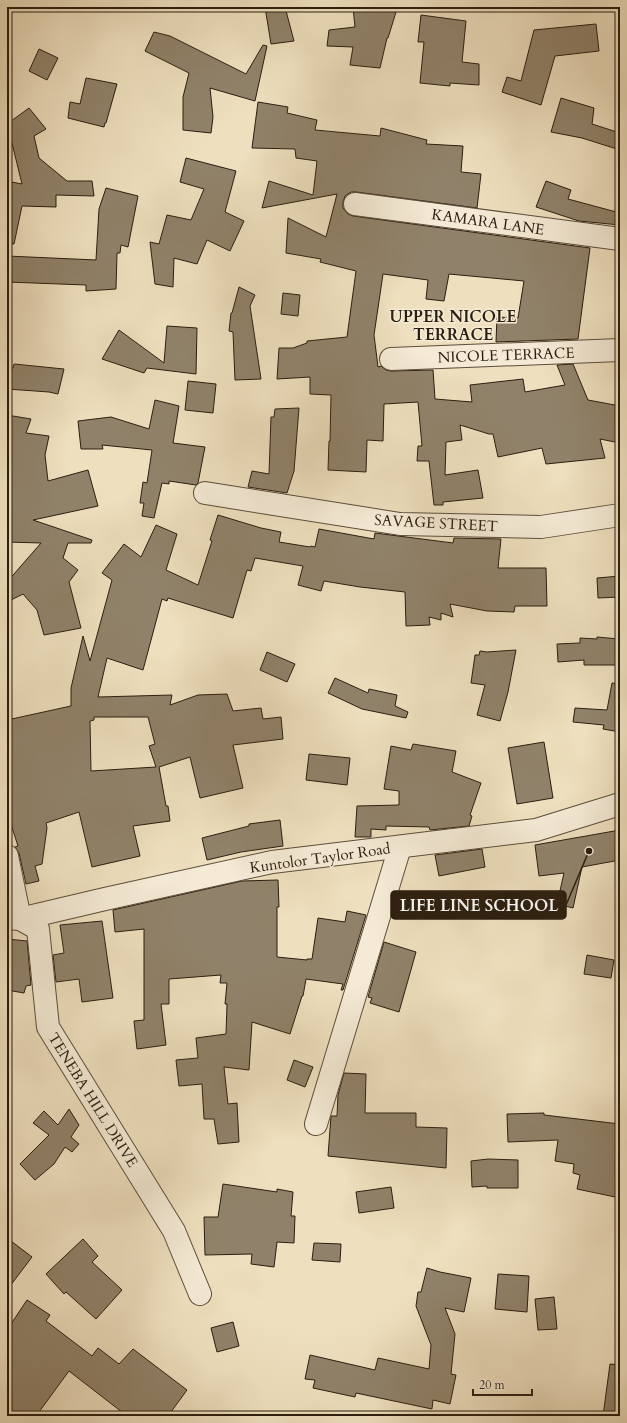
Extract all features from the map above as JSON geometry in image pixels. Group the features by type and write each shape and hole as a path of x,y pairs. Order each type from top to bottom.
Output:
{"street":[{"name":"KAMARA LANE","path":"355,204 620,239"},
{"name":"NICOLE TERRACE","path":"392,359 620,350"},
{"name":"SAVAGE STREET","path":"205,493 400,524 541,527 620,515"},
{"name":"Kuntolor Taylor Road","path":"13,918 272,862 536,830 620,804"},
{"path":"316,1124 400,847"},
{"path":"7,856 13,918"},
{"name":"TENEBA HILL DRIVE","path":"13,918 38,930 48,1026 174,1231 200,1294"}],"building":[{"path":"265,7 285,7 294,41 271,44"},
{"path":"353,7 371,7 396,12 387,38 380,68 350,65 353,47 327,46 329,30 355,27"},
{"path":"421,15 466,21 462,62 479,64 479,85 450,83 450,86 420,83 424,42 418,42"},
{"path":"596,24 599,51 555,56 541,105 502,92 507,77 521,81 534,30"},
{"path":"154,32 170,36 246,74 263,45 267,46 255,101 210,88 213,117 211,133 183,130 183,97 189,73 145,51"},
{"path":"39,49 58,58 47,80 29,71"},
{"path":"86,78 117,84 104,127 68,118 70,102 80,104"},
{"path":"561,98 594,108 592,124 620,133 620,150 582,138 551,132"},
{"path":"258,102 288,107 287,113 317,120 315,130 380,136 381,128 427,140 426,144 463,146 461,172 481,174 477,208 351,192 345,196 343,202 343,208 348,214 353,216 590,248 578,339 496,342 497,317 518,318 524,281 449,274 444,301 426,299 428,280 383,274 374,335 378,367 381,366 386,370 391,371 433,370 435,399 472,402 470,385 523,379 525,392 565,385 557,365 573,364 588,400 620,406 620,443 600,439 605,458 546,464 542,448 498,457 493,434 460,425 462,440 446,442 445,475 478,470 483,498 443,502 443,505 434,505 429,461 417,461 418,446 422,446 418,402 384,404 383,441 367,440 366,472 328,470 331,395 310,394 310,377 277,379 279,348 293,348 307,343 307,341 347,337 356,271 320,262 321,259 286,253 288,218 326,237 337,194 262,208 269,181 313,195 317,161 296,158 295,149 252,148"},
{"path":"29,108 46,129 34,136 39,158 67,181 92,181 94,196 56,195 56,207 22,206 14,244 7,243 7,181 22,184 10,135 7,132 7,124"},
{"path":"186,158 236,171 225,212 244,221 230,251 207,240 197,264 174,258 173,287 155,284 150,242 159,244 167,215 191,220 204,189 180,182"},
{"path":"546,181 571,190 568,199 620,213 620,225 579,221 536,207"},
{"path":"106,188 138,196 128,247 121,245 120,253 117,253 116,289 86,291 86,285 7,282 7,256 96,260 99,209"},
{"path":"239,287 255,295 250,306 261,379 235,380 233,332 229,331 231,313"},
{"path":"283,293 300,295 298,316 281,314"},
{"path":"167,326 197,328 196,374 147,368 144,373 102,359 119,330 164,363"},
{"path":"14,364 64,369 58,394 7,389 7,368 13,368"},
{"path":"188,381 216,384 213,413 185,410"},
{"path":"155,400 179,406 173,443 205,447 198,483 196,485 169,481 169,484 162,483 154,518 142,516 144,503 140,503 143,482 147,483 152,450 102,445 103,449 81,449 78,421 111,417 149,429"},
{"path":"299,408 294,471 287,493 248,487 252,471 269,474 271,417 274,417 275,409"},
{"path":"7,415 31,419 26,433 49,436 45,455 48,481 88,470 98,506 33,520 92,540 91,543 68,543 63,558 78,570 69,582 81,628 44,635 37,610 23,594 7,602 7,582 41,543 7,542"},
{"path":"218,515 261,528 281,532 279,542 310,547 315,547 319,529 374,539 375,533 453,543 454,538 501,539 498,568 546,568 547,606 515,606 514,612 487,611 450,604 453,617 441,613 441,620 429,617 430,625 406,626 405,592 324,581 321,591 298,585 303,566 255,558 251,571 247,570 233,618 168,598 167,601 162,599 143,670 107,658 98,697 172,695 170,705 198,695 227,694 233,711 261,708 263,719 281,717 283,739 233,745 243,788 200,798 190,757 159,767 170,821 133,826 140,856 92,867 79,812 46,823 47,828 42,864 35,866 39,881 26,884 19,853 15,847 18,846 7,812 7,805 12,803 7,787 7,720 71,706 71,688 83,636 90,661 112,580 102,573 124,544 141,557 156,525 177,534 166,570 198,585 212,541 210,540","holes":["94,717 148,717 155,744 149,746 156,767 91,771 90,721 94,720"]},
{"path":"620,576 620,597 598,598 597,578"},
{"path":"597,637 619,639 617,665 584,665 584,660 558,662 557,644 580,643 580,638 597,639"},
{"path":"516,650 508,692 500,721 477,715 485,685 471,683 475,655 479,655 480,651"},
{"path":"267,652 295,664 287,682 260,670"},
{"path":"335,678 368,693 369,689 397,695 395,706 408,712 406,718 362,709 328,693"},
{"path":"612,683 620,684 620,732 603,729 604,725 573,722 575,708 607,710"},
{"path":"544,742 553,798 517,804 508,748"},
{"path":"413,744 456,751 452,772 481,783 470,815 472,816 469,826 430,830 429,827 386,826 386,830 371,829 371,837 355,837 357,806 399,805 399,791 384,789 391,746 411,750"},
{"path":"309,754 350,758 347,785 306,780"},
{"path":"280,820 283,846 241,852 207,860 202,838 249,826 249,824"},
{"path":"620,830 620,860 582,867 573,908 557,904 564,873 539,876 535,845"},
{"path":"482,849 485,867 439,876 435,855"},
{"path":"278,880 279,907 277,907 277,957 307,960 312,959 318,918 345,922 347,911 366,915 343,990 341,990 343,984 306,979 303,996 290,1034 252,1022 249,1070 224,1067 228,1104 237,1103 239,1142 218,1144 214,1119 204,1119 202,1084 179,1086 176,1060 198,1058 196,1038 226,1034 227,1004 225,1004 227,983 220,983 221,975 169,979 169,1004 161,1004 166,1045 137,1049 134,1021 144,1020 144,929 115,932 113,910 242,881"},
{"path":"102,921 113,998 82,1002 79,979 56,982 53,955 64,953 60,925"},
{"path":"7,939 27,941 31,985 26,986 24,993 7,990"},
{"path":"384,942 416,952 399,1012 370,1003 372,998 368,997"},
{"path":"587,955 614,960 611,978 584,974"},
{"path":"294,1060 313,1067 305,1087 287,1080"},
{"path":"344,1073 366,1074 365,1113 416,1113 416,1127 447,1128 446,1168 328,1156 331,1116 337,1116 338,1095"},
{"path":"69,1109 79,1125 71,1137 79,1144 72,1152 65,1147 54,1164 35,1180 20,1164 49,1135 33,1123 44,1111 58,1125"},
{"path":"544,1113 544,1115 620,1124 620,1198 577,1189 580,1175 573,1173 574,1164 555,1161 558,1140 508,1142 507,1114"},
{"path":"488,1159 518,1160 518,1188 487,1188 487,1186 472,1187 471,1161"},
{"path":"223,1184 277,1192 277,1189 293,1192 291,1216 295,1216 294,1243 277,1242 274,1267 251,1264 252,1254 205,1255 204,1217 218,1217"},
{"path":"391,1187 394,1208 359,1213 356,1192"},
{"path":"7,1238 32,1257 7,1290"},
{"path":"83,1239 98,1256 92,1262 122,1290 96,1319 66,1292 64,1294 46,1274"},
{"path":"314,1243 341,1244 340,1262 312,1260"},
{"path":"427,1268 471,1278 464,1312 445,1308 455,1334 451,1374 456,1375 450,1404 433,1400 432,1409 356,1393 355,1397 313,1388 315,1380 305,1379 310,1355 375,1370 378,1358 429,1369 431,1345 416,1306 418,1292 421,1292"},
{"path":"498,1274 529,1276 527,1312 495,1309"},
{"path":"554,1297 557,1329 538,1330 535,1299"},
{"path":"27,1300 50,1315 46,1321 92,1356 98,1348 119,1364 133,1349 187,1390 168,1416 127,1416 69,1371 36,1416 7,1416 7,1330"},
{"path":"233,1322 239,1346 217,1352 211,1328"},
{"path":"610,1364 620,1365 620,1416 603,1416"}],"place":[{"name":"LIFE LINE SCHOOL","path":"589,851"}],"district":[{"name":"UPPER NICOLE TERRACE","path":"453,325"}]}
